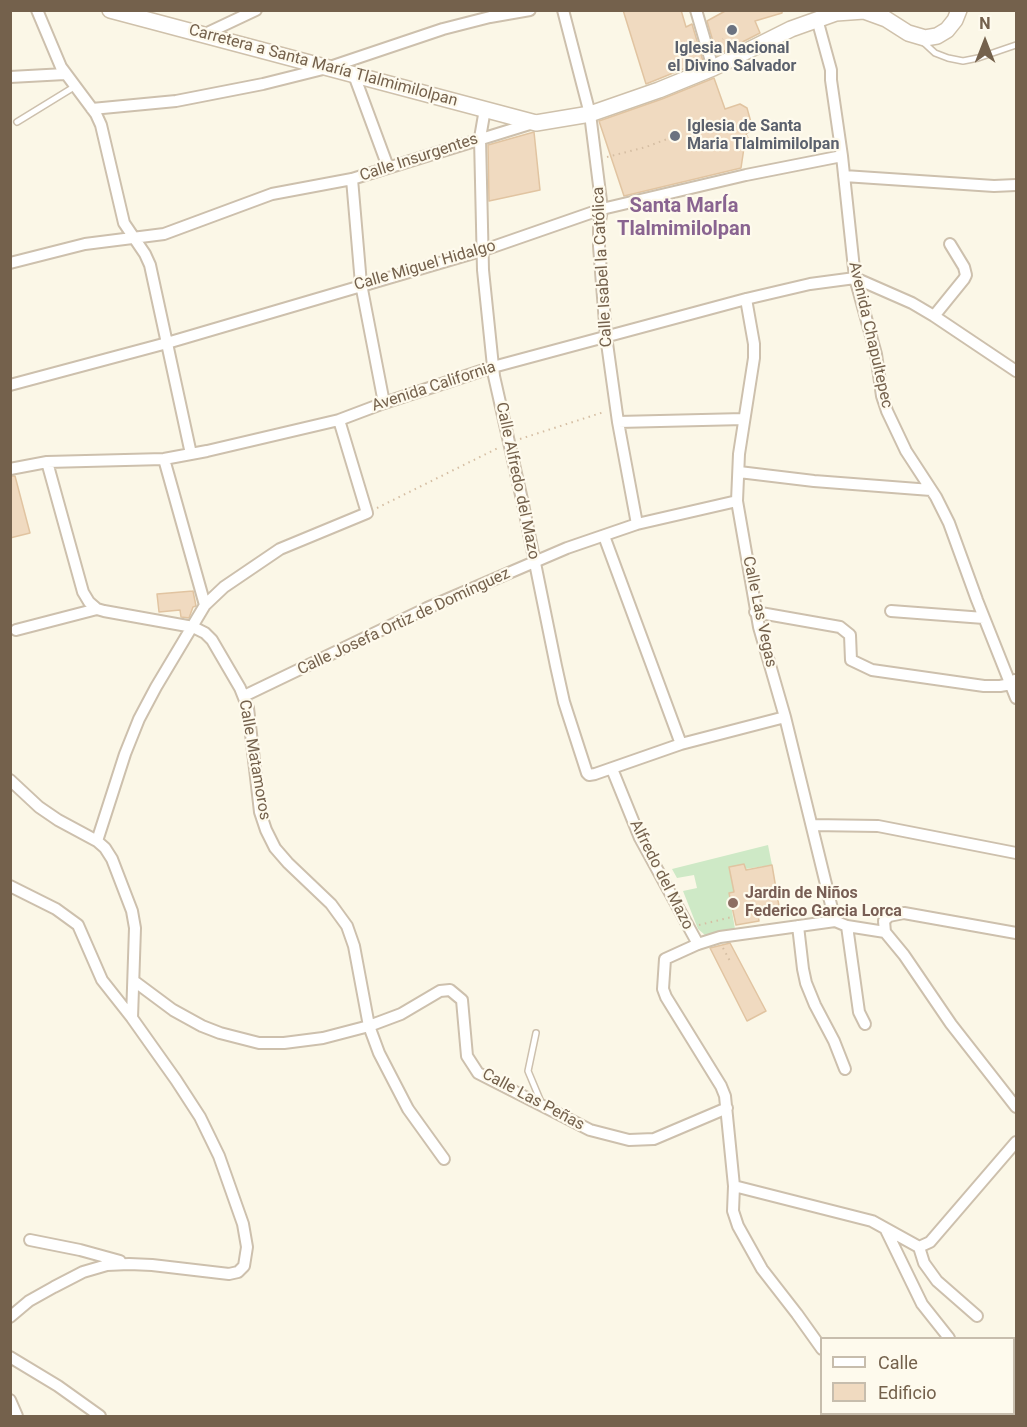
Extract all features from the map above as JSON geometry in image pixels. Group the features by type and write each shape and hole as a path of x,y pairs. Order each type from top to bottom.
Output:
{"main road":[{"name":"Carretera a Santa María Tlalmimilolpan","path":"110,10 536,123"},
{"path":"916,36 937,36 947,30 959,10"},
{"name":"Calle Insurgentes","path":"536,123 590,114 659,90 713,68 763,42 836,13 864,11 886,19 916,36"}],"street":[{"path":"37,10 65,74 92,109 101,125 124,223 150,265 191,454"},
{"path":"203,35 256,10"},
{"path":"92,109 138,106 225,93 327,68 443,29 476,15 530,10"},
{"name":"Calle Isabel la Católica","path":"563,10 590,114 602,209 599,246 606,336 618,422 637,524"},
{"path":"696,10 713,68"},
{"name":"Avenida Chapultepec","path":"817,19 831,70 855,278 876,354 887,411 906,451 949,523 984,618 1014,681 1017,698"},
{"path":"10,77 65,74"},
{"path":"354,75 387,167"},
{"name":"Calle Alfredo del Mazo","path":"485,109 480,138 483,270 493,367 564,702 589,775 612,769"},
{"name":"Calle Insurgentes","path":"10,263 85,244 164,234 272,194 352,179 480,138 536,123"},
{"name":"Calle Miguel Hidalgo","path":"10,385 167,343 484,250 602,209 746,175 842,156"},
{"path":"844,176 994,186 1017,185"},
{"path":"352,179 361,285 384,402"},
{"path":"934,316 966,275 964,267 950,244"},
{"path":"855,278 912,303 1017,371"},
{"name":"Avenida California","path":"10,469 47,462 164,459 191,454 339,420 384,402 493,367 606,336 810,284 855,278"},
{"name":"Calle Las Vegas","path":"746,299 754,344 754,358 739,454 737,501 755,612 785,717 835,921"},
{"path":"618,422 744,419"},
{"path":"97,841 125,754 139,719 205,605 224,587 280,549 367,513 339,420"},
{"path":"164,459 205,605"},
{"path":"47,462 83,592 97,609"},
{"path":"739,472 814,481 931,490"},
{"name":"Calle Josefa Ortiz de Domínguez","path":"244,696 427,608 567,548 637,524 737,501"},
{"path":"604,536 681,744"},
{"path":"16,630 97,609"},
{"name":"Calle Matamoros","path":"97,609 193,627 205,633 212,640 244,696 248,708 260,812 266,830 276,848 331,904 347,926 354,946 369,1026 394,1085 444,1160"},
{"path":"891,611 984,618"},
{"path":"755,612 840,627 850,635 851,660 872,670 984,686 1014,681"},
{"path":"612,769 681,744 785,717"},
{"name":"Alfredo del Mazo","path":"612,769 640,838 698,944 665,959 663,989 721,1086 727,1108 734,1186 733,1211 750,1251 820,1346"},
{"path":"10,780 39,807 97,841 105,848 112,860 123,883 132,911 135,938 132,1018"},
{"path":"812,825 878,826 1017,853"},
{"path":"10,886 56,909 78,925 102,980 132,1018 200,1117 214,1146 243,1224 247,1258 244,1266 238,1272 229,1274 129,1264 106,1265 83,1272 29,1301 10,1317"},
{"path":"1017,933 904,913 889,916 884,921 885,932 904,955 951,1024 1017,1107"},
{"path":"698,944 717,938 835,921 847,926 885,932"},
{"path":"798,926 806,983 814,1005 834,1041 845,1069"},
{"path":"847,926 859,1012 865,1024"},
{"name":"Calle Las Peñas","path":"134,981 173,1010 202,1026 259,1043 284,1043 323,1038 369,1026 401,1014 440,991 450,990 462,1000 465,1046 472,1065 478,1073 603,1135 641,1141 663,1136 727,1108"},
{"path":"919,1247 930,1242 1017,1142"},
{"path":"734,1186 872,1221 919,1247 924,1263 938,1281 978,1316"},
{"path":"886,1230 922,1304 948,1337"},
{"path":"30,1240 80,1250 129,1264"},
{"path":"10,1357 58,1386 100,1416"},
{"path":"10,1400 17,1416"}],"lane":[{"path":"916,36 935,53 963,61 1017,45"},
{"path":"17,122 74,87"},
{"path":"536,1033 528,1071 543,1107"}],"path":[{"path":"596,160 670,138"},
{"path":"367,513 509,443 616,409"},
{"path":"688,929 732,917"},
{"path":"717,938 731,963"}],"green space":[{"path":"768,845 772,865 745,869 734,892 729,893 735,929 705,935 698,929 683,891 697,888 694,875 677,878 672,869"}],"building":[{"path":"623,10 681,10 686,27 692,24 703,61 646,84"},
{"name":"Iglesia Nacional el Divino Salvador","path":"727,10 782,10 782,13 755,21 760,33 717,55 707,21"},
{"name":"Iglesia de Santa Maria Tlalmimilolpan","path":"714,78 725,109 740,104 747,108 752,126 748,128 749,132 746,134 748,138 745,141 741,168 624,196 599,121"},
{"path":"534,132 540,190 489,201 488,145"},
{"path":"10,476 15,476 30,533 10,538"},
{"path":"193,591 196,606 193,607 189,618 181,617 180,610 159,612 157,594"},
{"path":"744,864 746,870 772,865 780,912 758,915 759,921 736,925 729,893 734,892 729,867"},
{"path":"730,943 766,1011 747,1021 710,948"}],"place":[{"name":"Iglesia Nacional el Divino Salvador","path":"732,30"},
{"name":"Iglesia de Santa Maria Tlalmimilolpan","path":"675,136"},
{"name":"Jardin de Niños Federico Garcia Lorca","path":"733,903"}],"district":[{"name":"Santa MarÍa Tlalmimilolpan","path":"684,218"}]}
